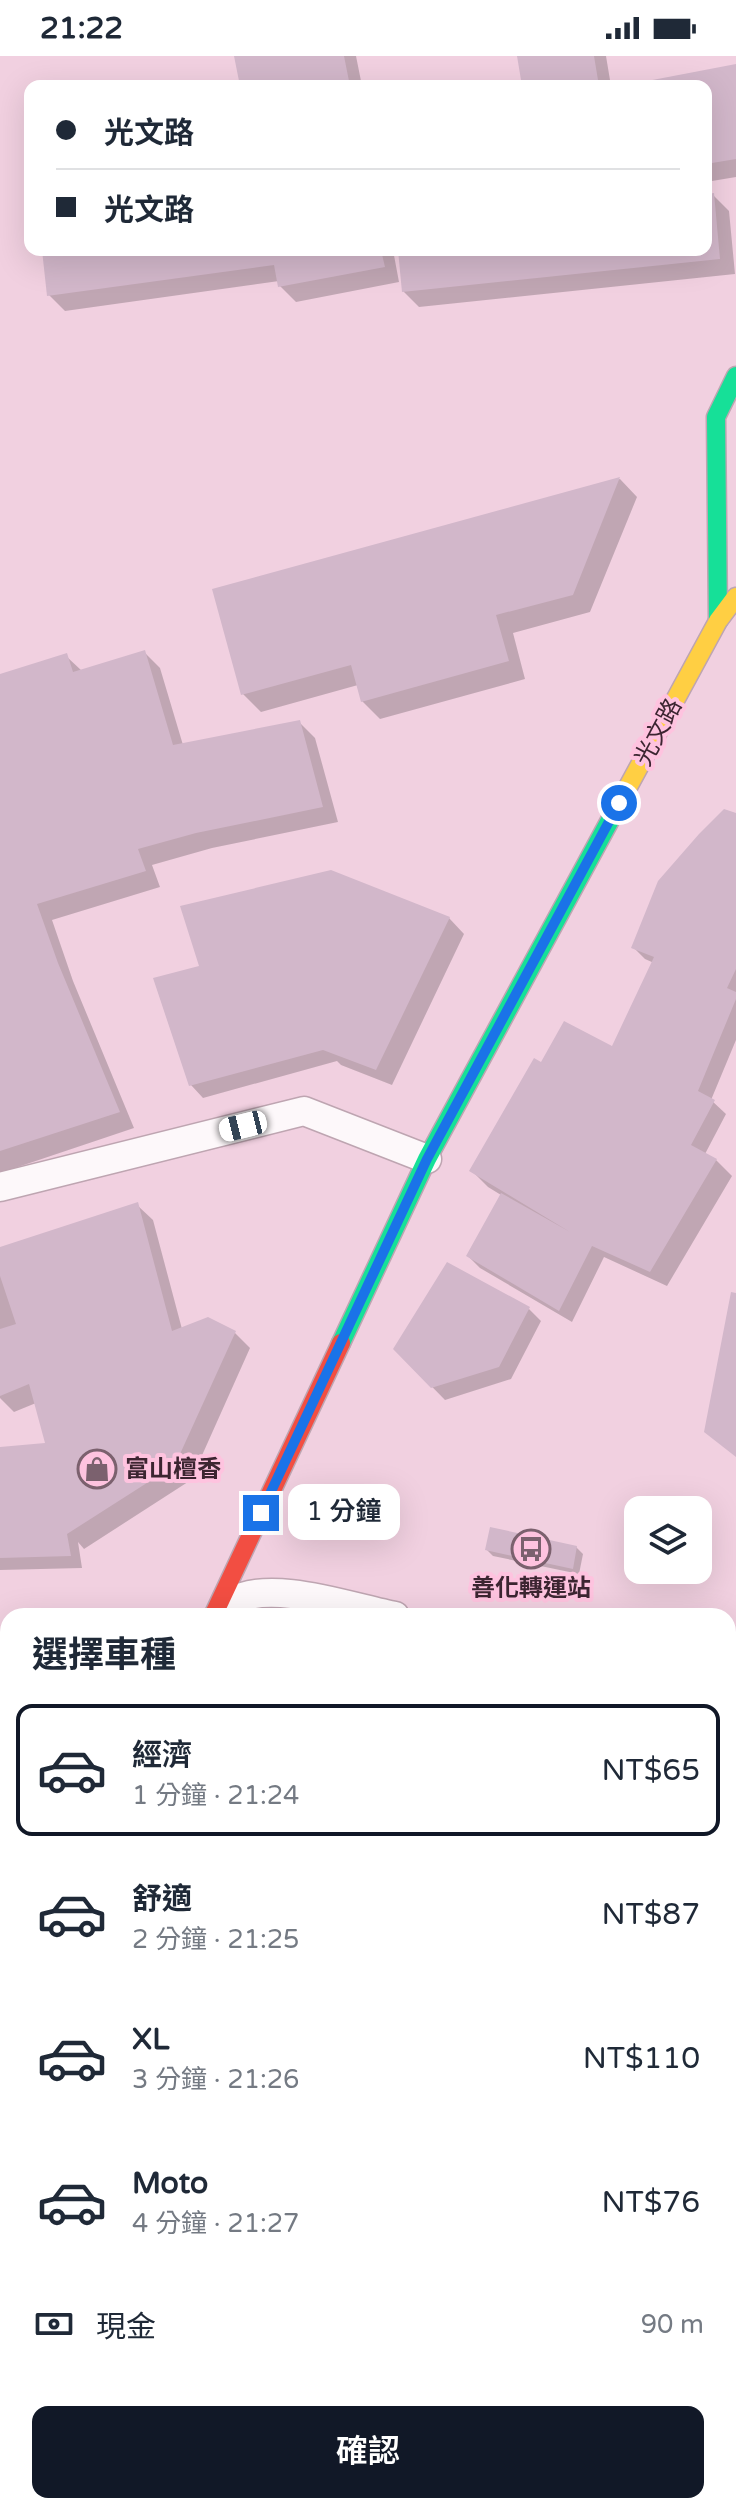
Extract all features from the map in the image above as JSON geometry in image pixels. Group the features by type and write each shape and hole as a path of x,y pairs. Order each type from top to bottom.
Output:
{"street":[{"path":"718,621 716,417 736,376"},
{"path":"718,621 736,554"},
{"path":"718,621 736,597"},
{"path":"718,621 736,606"},
{"name":"光文路","path":"220,1608 427,1159 718,621"}],"lane":[{"path":"0,1187 304,1111 427,1159"},
{"path":"225,1608 247,1596 270,1593 290,1594 357,1608"}],"building":[{"path":"234,56 344,56 349,80 239,80"},
{"path":"517,56 594,56 598,80 521,80"},
{"path":"736,64 736,159 712,163 712,80 652,80"},
{"path":"712,193 720,259 402,292 399,256 712,256"},
{"path":"43,256 382,256 385,267 278,287 274,265 47,296"},
{"path":"620,477 573,595 496,615 509,661 361,702 351,665 241,695 212,589"},
{"path":"145,650 173,745 300,720 323,807 196,833 138,849 146,871 37,904 120,1112 0,1151 0,674 67,653 73,672"},
{"path":"724,809 736,813 736,969 727,988 736,992 736,999 698,1091 715,1100 691,1145 717,1159 650,1272 592,1246 559,1311 466,1256 501,1193 570,1232 469,1171 534,1058 541,1062 564,1021 612,1046 654,957 631,948 658,881"},
{"path":"331,870 450,917 376,1070 323,1050 189,1086 153,978 199,966 180,906"},
{"path":"138,1202 172,1331 208,1317 236,1331 175,1465 67,1534 71,1556 0,1558 0,1447 45,1443 29,1384 0,1396 0,1329 16,1324 0,1276 0,1247"},
{"path":"447,1262 530,1307 499,1367 431,1388 393,1349"},
{"path":"731,1292 736,1293 736,1457 704,1432"},
{"path":"490,1527 577,1546 573,1569 485,1550"}],"traffic: fast":[{"path":"718,621 716,417 736,376"},
{"path":"341,1343 427,1159 622,798"}],"traffic: slow":[{"path":"622,798 718,621 736,597"}],"traffic: jam":[{"path":"217,1608 341,1343"}],"place":[{"name":"富山檀香","path":"97,1469"},
{"name":"善化轉運站","path":"531,1549"}],"route":[{"path":"261,1513 427,1159 619,803"}]}
